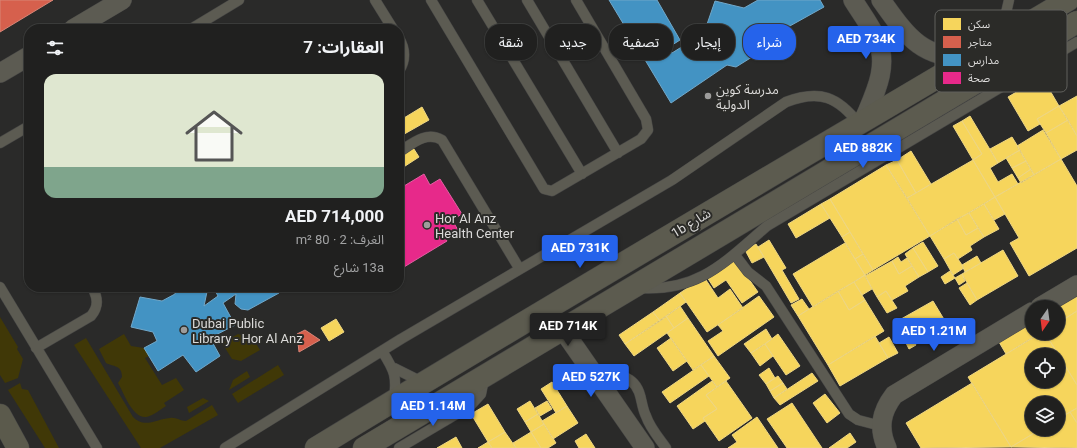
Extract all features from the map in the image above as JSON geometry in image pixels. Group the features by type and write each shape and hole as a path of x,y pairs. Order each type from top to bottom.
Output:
{"main road":[{"path":"3,419 18,448"},
{"path":"3,419 25,448"}],"street":[{"path":"82,24 122,0"},
{"path":"853,0 878,41 881,54 878,83 861,123"},
{"path":"881,0 902,29 927,51 935,54"},
{"name":"1b شارع","path":"1051,10 1068,0"},
{"name":"1b شارع","path":"1067,28 1077,22"},
{"path":"0,73 24,59"},
{"name":"1b شارع","path":"316,448 394,400 935,80"},
{"name":"1b شارع","path":"364,448 959,92"},
{"path":"1052,300 1077,285"},
{"path":"886,448 882,438 881,426 884,410 894,395 1025,316"},
{"path":"563,330 646,448"}],"lane":[{"path":"199,24 239,0"},
{"path":"375,0 390,24"},
{"path":"431,0 544,189 552,191 645,135 648,125 576,0"},
{"path":"477,0 582,174"},
{"path":"527,0 618,152"},
{"path":"1008,10 1010,0"},
{"path":"1067,48 1077,42"},
{"path":"404,50 404,64"},
{"path":"632,287 663,288 678,286 705,275 735,255 767,226 993,92"},
{"path":"224,448 520,268 672,180 786,102 799,97 826,97 839,102 861,123"},
{"path":"0,143 24,129"},
{"path":"404,149 427,136 435,136 442,140 520,268"},
{"path":"735,255 748,272 766,286 849,414 858,420 881,426"},
{"path":"0,287 98,448"},
{"path":"36,348 91,316 96,309 98,301 94,292"},
{"path":"382,351 394,368 424,383"},
{"path":"394,368 394,400"},
{"path":"596,379 613,374 621,375 635,385 639,392 643,408 650,424 666,448"},
{"path":"400,448 476,400 484,386 485,376"}],"shaded area":[{"path":"0,317 18,347 17,349 23,359 18,378 5,383 0,375"},
{"path":"124,334 131,346 144,348 149,356 145,358 162,385 176,378 184,390 164,403 166,406 156,413 146,417 137,414 118,383 122,377 121,370 106,363 99,349"},
{"path":"238,334 253,339 260,350 241,361 232,359 222,343"},
{"path":"86,338 133,417 137,421 146,423 172,418 186,421 212,405 218,415 160,448 141,448 74,345"},
{"path":"278,365 284,375 238,403 232,394"},
{"path":"247,371 250,377 229,390 233,380"},
{"path":"20,383 22,389 28,390 59,448 45,448 8,390"},
{"path":"203,398 209,401 189,413 187,407"}],"building: سكن":[{"path":"1016,92 1051,92 1059,106 1037,119 1040,124 1028,131 1008,97"},
{"path":"1077,96 1077,136 1059,106"},
{"path":"1059,106 1068,120 1046,133 1037,119"},
{"path":"422,107 429,120 404,134 404,118"},
{"path":"970,116 998,163 990,168 998,182 1012,174 1018,184 995,197 973,160 982,154 962,121"},
{"path":"1068,120 1077,136 1077,150 1061,159 1046,133"},
{"path":"962,121 982,154 973,160 953,126"},
{"path":"1043,130 1061,159 1034,175 1017,146"},
{"path":"1012,137 1020,150 998,163 990,149"},
{"path":"412,146 419,157 404,167 404,151"},
{"path":"1020,150 1026,161 1012,168 1006,158"},
{"path":"911,151 931,184 916,193 897,160"},
{"path":"1061,159 1077,186 1077,248 1029,276 1010,243 1019,238 995,197"},
{"path":"897,160 916,193 907,198 886,165"},
{"path":"973,160 995,197 930,236 907,198"},
{"path":"1026,161 1031,169 1018,178 1012,168"},
{"path":"886,165 930,236 873,270 830,199"},
{"path":"1031,169 1034,175 1021,183 1018,178"},
{"path":"995,197 1005,214 994,220 984,204"},
{"path":"830,199 850,232 842,237 821,204"},
{"path":"821,204 830,218 796,238 788,224"},
{"path":"984,204 999,229 984,237 969,213"},
{"path":"969,213 978,228 966,235 957,219"},
{"path":"957,219 966,235 978,228 984,237 970,246 972,250 958,259 954,253 944,259 930,236"},
{"path":"850,232 863,254 855,259 842,237"},
{"path":"769,240 786,268 782,270 799,299 791,303 758,247"},
{"path":"923,242 938,266 928,272 913,248"},
{"path":"845,243 865,275 813,307 793,274"},
{"path":"756,244 764,257 752,263 745,250"},
{"path":"913,248 928,272 919,277 905,254"},
{"path":"1003,250 1018,276 977,300 962,274"},
{"path":"954,253 964,268 953,275 944,259"},
{"path":"863,254 873,270 865,275 855,259"},
{"path":"977,256 981,263 965,272 962,265"},
{"path":"898,257 901,262 907,258 912,266 899,274 892,261"},
{"path":"734,258 758,292 742,303 726,280 714,288 707,277"},
{"path":"892,261 899,274 912,266 919,277 905,286 908,291 892,300 886,291 877,297 865,276"},
{"path":"950,271 955,278 945,284 941,277"},
{"path":"962,274 965,281 959,285 955,278"},
{"path":"865,275 872,289 862,295 854,282"},
{"path":"704,277 718,298 730,289 743,308 707,332 680,293"},
{"path":"854,282 865,300 849,310 838,291"},
{"path":"967,283 977,300 970,305 959,288"},
{"path":"838,291 849,310 865,300 884,331 828,365 798,316"},
{"path":"886,291 897,308 887,313 877,297"},
{"path":"680,293 686,302 660,321 653,312"},
{"path":"1077,295 1077,311 1065,319 1065,303"},
{"path":"759,296 774,317 718,356 708,341 723,331 718,325"},
{"path":"802,299 809,309 798,316 791,305"},
{"path":"933,301 945,321 906,343 894,323"},
{"path":"680,306 688,318 674,328 666,316"},
{"path":"1077,311 1077,385 1065,366 1065,348 1054,348 1049,340 1065,340 1065,319"},
{"path":"653,312 660,321 625,344 619,335"},
{"path":"666,316 674,328 634,356 625,344"},
{"path":"688,318 714,356 693,370 667,333"},
{"path":"336,319 344,332 329,341 321,328"},
{"path":"945,321 948,326 937,332 934,327"},
{"path":"1025,327 1025,340 1029,340 1006,354 999,342"},
{"path":"766,329 772,339 751,353 744,344"},
{"path":"930,330 933,335 921,343 918,337"},
{"path":"778,334 800,366 786,375 765,344"},
{"path":"875,336 888,358 840,386 828,365"},
{"path":"889,337 898,353 888,358 879,343"},
{"path":"671,338 687,361 673,371 657,348"},
{"path":"913,340 916,345 909,349 906,343"},
{"path":"1029,340 1049,340 1054,348 1025,348 1025,388 1065,388 1065,366 1077,385 1077,408 1065,415 1065,396 1025,396 1025,436 1029,436 1011,447 968,377"},
{"path":"765,344 773,356 760,366 751,353"},
{"path":"714,356 730,378 717,387 701,365"},
{"path":"701,365 709,376 670,403 662,392"},
{"path":"769,368 775,378 766,384 759,375"},
{"path":"812,373 818,381 780,405 774,398"},
{"path":"778,376 783,383 770,391 766,384"},
{"path":"712,381 717,387 706,395 717,409 703,418 705,421 693,429 677,406"},
{"path":"726,381 752,418 719,441 703,418 717,409 706,395"},
{"path":"552,382 567,406 556,413 541,389"},
{"path":"783,383 787,389 774,398 770,391"},
{"path":"972,383 1011,447 921,448 906,423"},
{"path":"825,394 840,413 827,423 813,403"},
{"path":"530,401 538,414 525,422 517,409"},
{"path":"547,401 552,409 540,416 535,408"},
{"path":"792,403 822,448 787,448 767,419"},
{"path":"488,404 505,432 488,442 471,414"},
{"path":"567,406 578,423 553,439 542,421"},
{"path":"1077,408 1077,423 1070,412"},
{"path":"1070,412 1077,423 1077,448 1011,447 1029,436 1065,436 1065,415"},
{"path":"538,414 544,424 531,432 525,422"},
{"path":"757,417 778,448 728,448 737,442 732,435"},
{"path":"544,424 556,443 548,448 541,448 531,432"},
{"path":"505,432 516,448 492,448 488,442"},
{"path":"531,432 541,448 516,448 513,443"},
{"path":"850,433 856,442 847,448 829,448"},
{"path":"586,434 595,448 579,448 575,441"},
{"path":"456,437 462,448 437,448"},
{"path":"488,442 492,448 478,448"}],"building: متاجر":[{"path":"0,0 53,0 0,32"},
{"path":"305,330 320,340 299,352 297,334"}],"building: مدارس":[{"path":"609,0 657,0 671,24 623,24"},
{"path":"758,0 820,0 824,7 793,24 743,24 743,60 747,60 736,67 727,65 671,103 645,60 673,60 673,52 681,47 681,60 735,60 735,24 707,24 715,1 744,8"},
{"path":"673,28 680,40 673,44"},
{"name":"Dubai Public Library - Hor Al Anz","path":"176,292 207,292 204,306 218,296 216,292 279,292 248,310 241,309 235,304 236,294 223,303 235,325 210,338 220,356 196,372 183,355 158,371 144,348 157,341 153,332 131,327 140,297 162,301 175,294"}],"building: صحة":[{"name":"Hor Al Anz Health Center","path":"424,174 430,185 440,179 462,214 452,220 458,230 445,238 447,241 404,267 404,186"}],"place":[{"name":"مدرسة كوين الدولية","path":"708,96"},
{"name":"Hor Al Anz Health Center","path":"427,225"},
{"name":"Dubai Public Library - Hor Al Anz","path":"184,330"}]}
